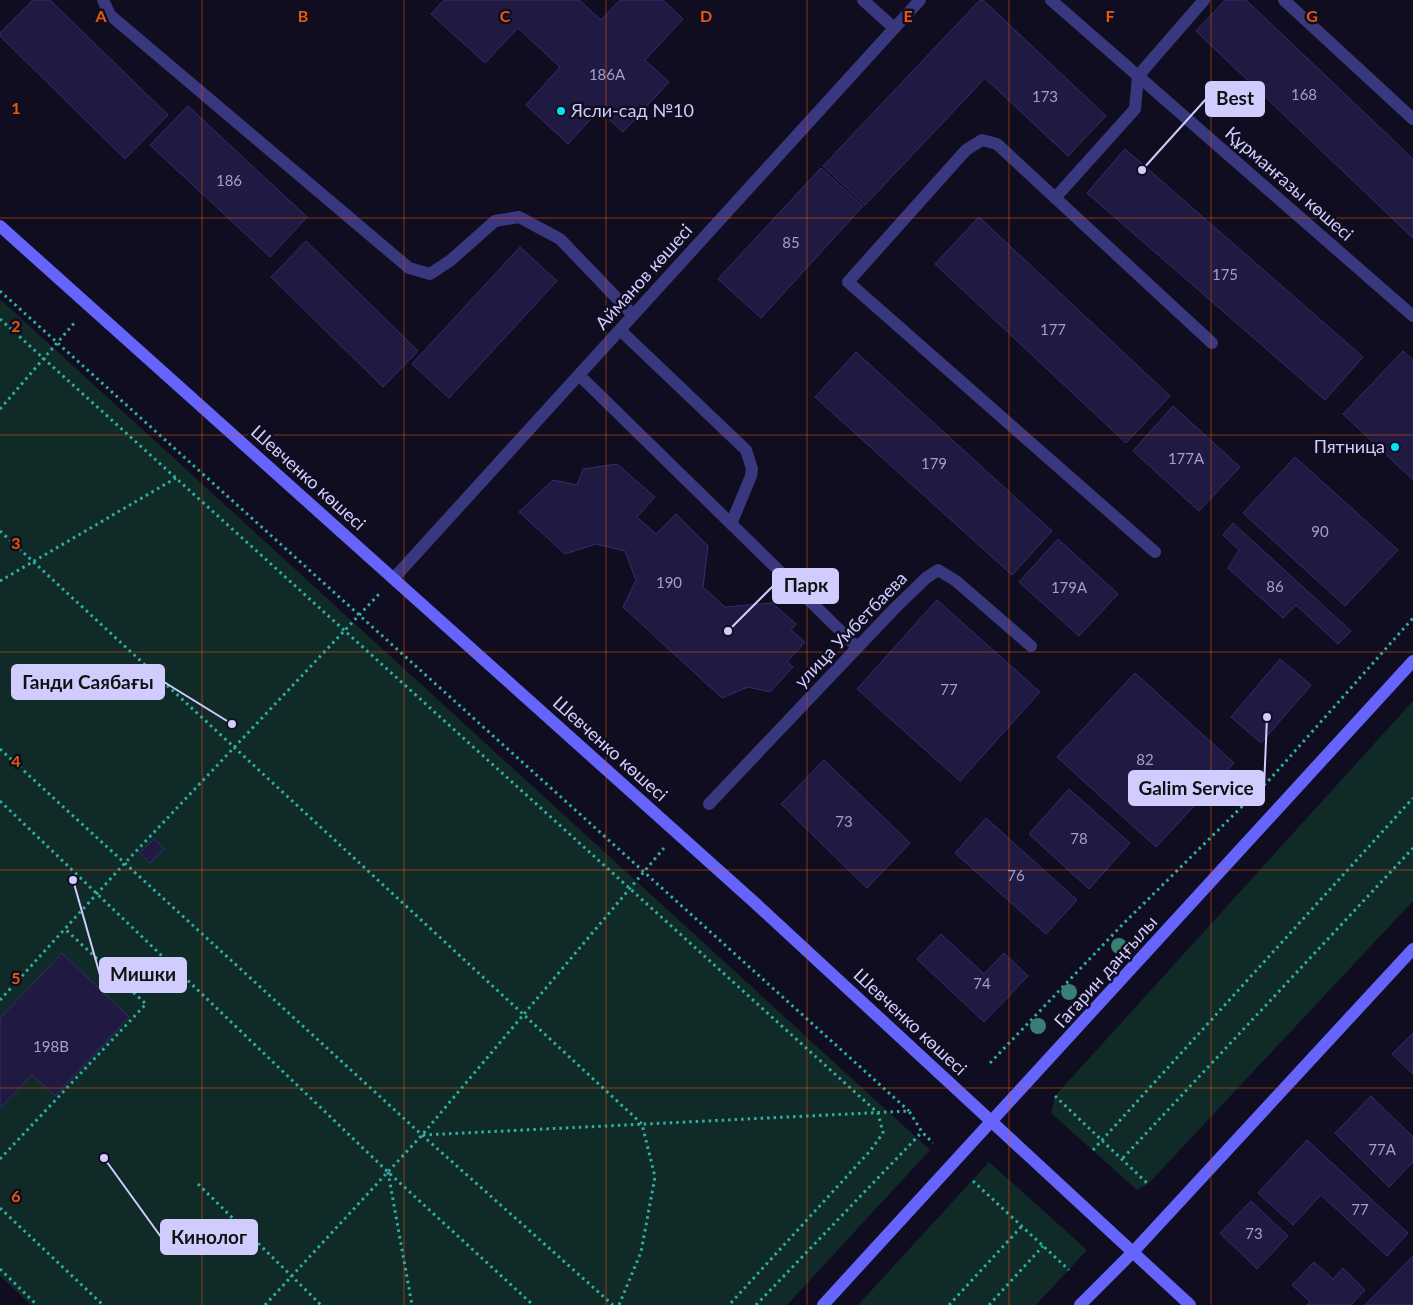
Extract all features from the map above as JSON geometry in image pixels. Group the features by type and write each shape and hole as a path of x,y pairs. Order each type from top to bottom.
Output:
{"street":[{"path":"103,0 110,15 409,268 430,274 450,260 494,221 519,217 560,239 634,315"},
{"path":"863,0 894,28"},
{"name":"Айманов көшесі","path":"394,578 920,0"},
{"name":"Құрманғазы көшесі","path":"1051,0 1413,316"},
{"path":"1055,198 1135,108 1138,76 1204,0"},
{"path":"1284,0 1413,119"},
{"path":"1155,552 848,282 966,150 982,140 997,144 1212,343"},
{"name":"Шевченко көшесі","path":"0,226 754,902 1190,1305"},
{"path":"620,330 746,450 752,469 751,476 732,524"},
{"path":"579,375 857,648"},
{"name":"улица Умбетбаева","path":"709,804 919,584 938,570 956,580 1031,646"},
{"name":"Гагарин даңғылы","path":"823,1305 1413,661"},
{"path":"1080,1305 1133,1252 1413,949"}],"path":[{"path":"0,292 909,1111 922,1132 933,1143"},
{"path":"0,409 89,306"},
{"path":"0,319 878,1113 883,1133 870,1151 729,1305"},
{"path":"0,581 177,478"},
{"path":"0,531 642,1124 655,1177 641,1252 619,1305"},
{"path":"0,1000 124,864 394,578"},
{"path":"990,1063 1124,924 1271,778 1413,618"},
{"path":"0,749 422,1135 613,1305"},
{"path":"1093,1150 1413,798"},
{"path":"0,801 388,1172 533,1305"},
{"path":"264,1305 422,1135 667,844"},
{"path":"1123,1158 1413,848"},
{"path":"0,1159 146,1004 65,928"},
{"path":"1054,1096 1123,1158 1148,1184"},
{"path":"422,1135 909,1111"},
{"path":"756,1305 922,1132"},
{"path":"388,1172 412,1305"},
{"path":"973,1181 1069,1270"},
{"path":"198,1184 321,1305"},
{"path":"0,1208 103,1305"},
{"path":"949,1305 1022,1226"},
{"path":"989,1305 1043,1246"},
{"path":"0,1269 37,1305"}],"green space":[{"path":"0,299 930,1150 787,1305 31,1305 0,1276"},
{"path":"1413,701 1413,901 1148,1184 1137,1190 1051,1113 1055,1096"},
{"path":"989,1162 1087,1250 1036,1305 858,1305"}],"building":[{"path":"33,0 50,0 168,115 125,159 0,36 0,33"},
{"path":"444,0 579,0 601,20 620,0 663,0 683,19 645,60 669,82 623,132 599,110 568,144 526,105 560,67 518,28 485,63 431,14"},
{"path":"980,0 983,0 1106,116 1068,156 985,78 865,205 823,166"},
{"path":"1225,0 1246,0 1413,159 1413,238 1196,31"},
{"path":"188,106 307,217 270,257 150,145"},
{"path":"1125,149 1363,357 1325,400 1087,193"},
{"path":"821,168 863,206 761,318 718,279"},
{"path":"979,217 1170,396 1126,443 935,264"},
{"path":"306,241 418,351 383,387 271,277"},
{"path":"520,247 557,281 449,398 412,364"},
{"name":"Пятница","path":"1403,351 1413,360 1413,480 1343,414"},
{"path":"856,352 1052,531 1012,575 815,397"},
{"path":"1173,406 1240,467 1199,511 1133,451"},
{"path":"1295,457 1398,550 1345,606 1243,513"},
{"path":"617,464 655,497 637,517 656,534 676,514 708,546 703,587 725,607 772,603 796,624 791,630 805,642 787,662 793,667 770,692 748,687 722,698 623,607 636,580 625,551 596,544 565,554 519,512 553,480 577,485 583,469"},
{"path":"1233,523 1351,631 1338,644 1296,605 1283,618 1228,568 1239,550 1223,535"},
{"path":"1058,539 1118,594 1079,636 1019,582"},
{"path":"937,600 1040,692 960,781 857,689"},
{"path":"1280,659 1311,685 1261,743 1231,717"},
{"path":"1135,673 1234,763 1156,847 1057,757"},
{"path":"824,760 910,843 867,888 781,804"},
{"path":"1069,789 1130,843 1089,889 1029,834"},
{"path":"986,818 1077,900 1046,934 955,853"},
{"path":"154,839 164,849 150,863 140,853"},
{"path":"941,934 984,974 1004,953 1028,976 984,1022 917,959"},
{"path":"62,953 129,1017 55,1096 32,1075 0,1108 0,1018"},
{"path":"1413,1033 1413,1074 1392,1054"},
{"path":"1371,1096 1413,1137 1413,1162 1389,1187 1335,1133"},
{"path":"1307,1140 1408,1233 1387,1256 1321,1195 1293,1225 1258,1193"},
{"path":"1251,1201 1288,1236 1257,1269 1220,1233"},
{"path":"1413,1256 1413,1305 1365,1305"},
{"path":"1314,1262 1333,1279 1343,1268 1365,1290 1351,1305 1307,1305 1310,1302 1292,1285"}],"place":[{"name":"Ясли-сад №10","path":"561,111"},
{"name":"Best","path":"1142,170"},
{"name":"Пятница","path":"1395,447"},
{"name":"Парк","path":"728,631"},
{"name":"Galim Service","path":"1267,717"},
{"name":"Ганди Саябағы","path":"232,724"},
{"name":"Мишки","path":"73,880"},
{"name":"Кинолог","path":"104,1158"}]}
